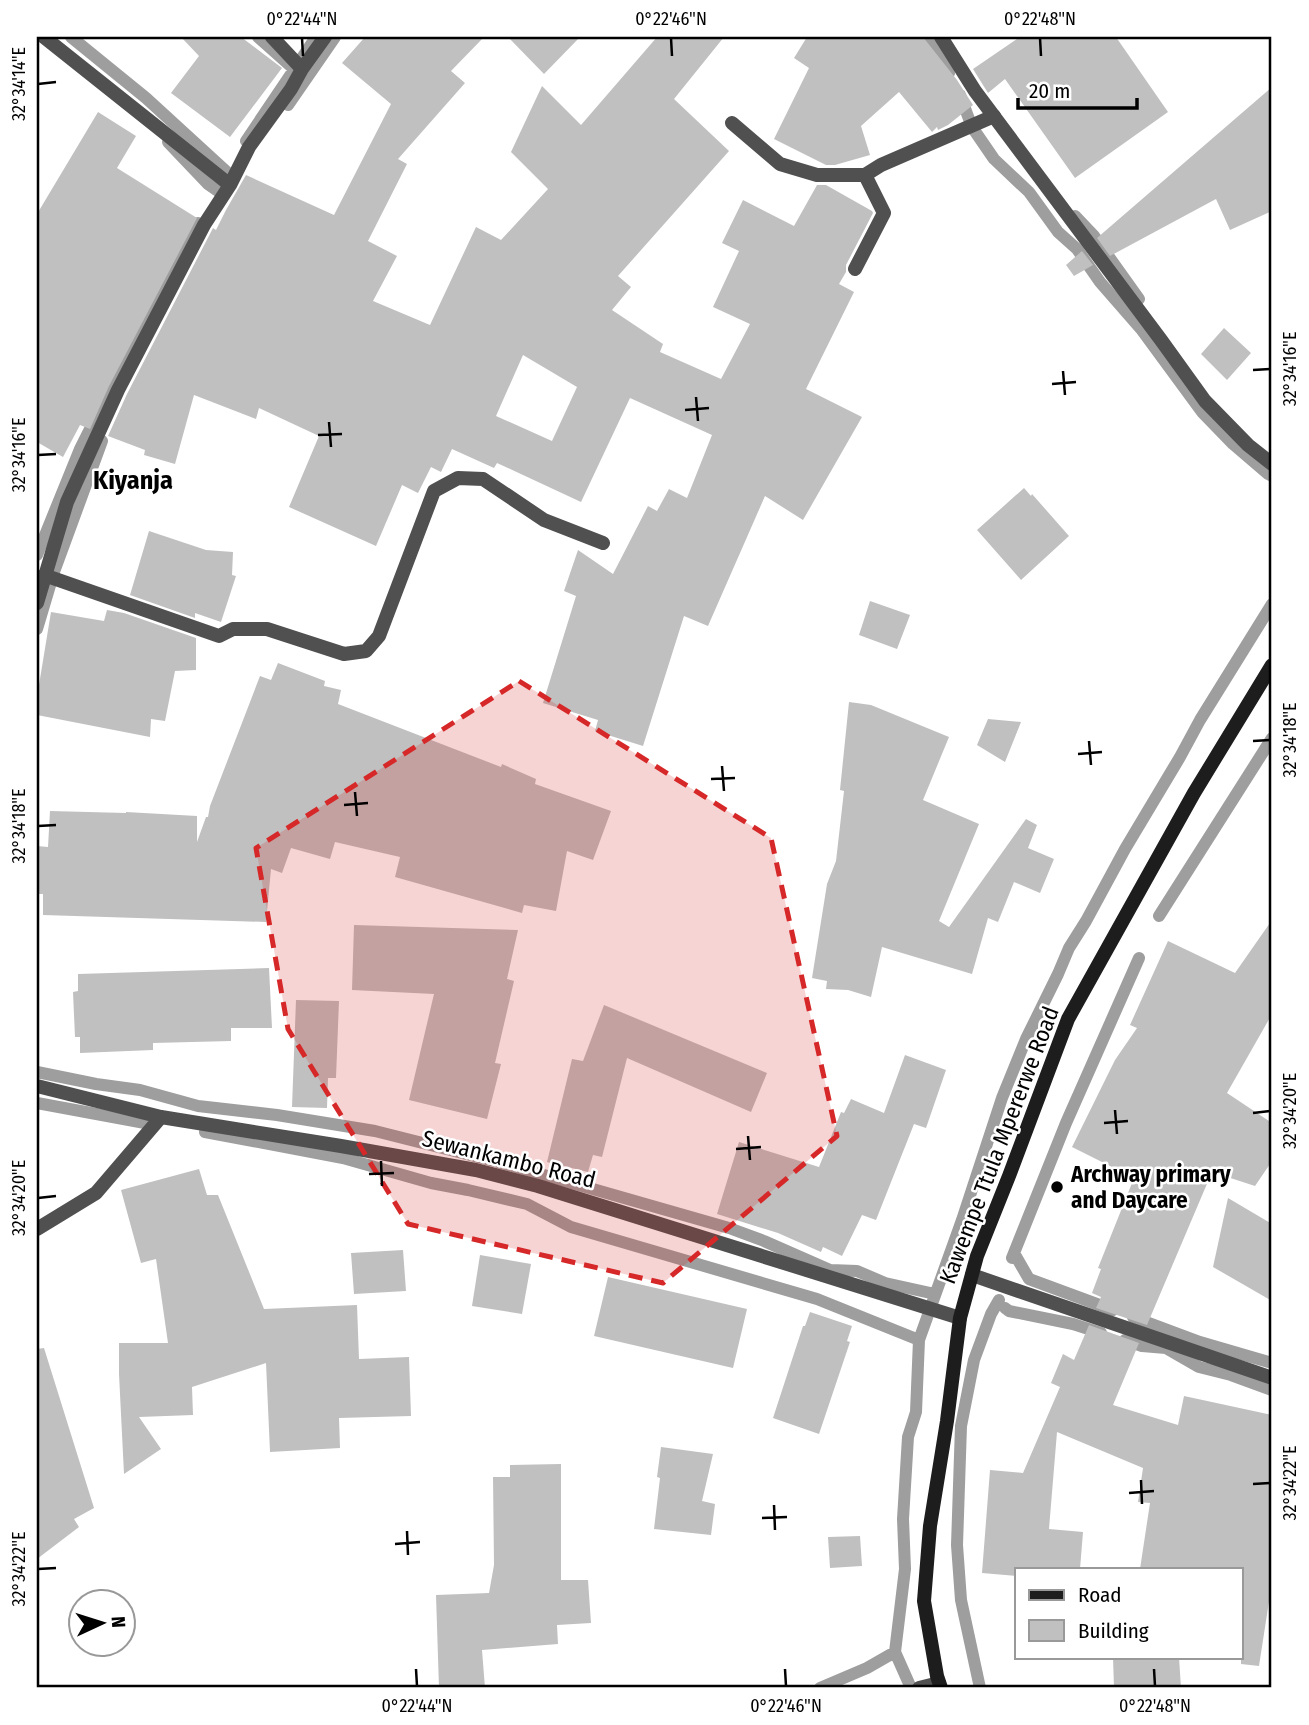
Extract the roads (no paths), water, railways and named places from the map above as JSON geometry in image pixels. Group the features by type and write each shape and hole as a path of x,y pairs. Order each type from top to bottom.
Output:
{"street":[{"path":"44,37 230,185"},
{"path":"272,37 302,69"},
{"path":"37,603 67,502 118,390 204,225 230,185 249,147 325,37"},
{"path":"941,37 975,91 1205,401 1248,445 1272,464"},
{"path":"732,123 780,164 817,175 865,175 902,155 994,116"},
{"path":"855,269 884,213 865,175"},
{"path":"44,575 219,636 233,629 267,629 344,654 366,650 379,636 434,491 458,478 483,479 544,520 603,543"},
{"name":"Kawempe Ttula Mpererwe Road","path":"940,1685 924,1601 930,1526 960,1318 977,1256 1068,1019 1194,793 1272,665"},
{"name":"Sewankambo Road","path":"37,1086 161,1117 476,1170 551,1190 960,1318"},
{"path":"37,1229 96,1193 161,1117"},
{"path":"972,1275 1272,1378"},
{"path":"919,1688 940,1685"}],"waterway":[{"path":"71,37 146,98 229,174"},
{"path":"258,37 294,69"},
{"path":"246,141 316,37"},
{"path":"288,105 335,37"},
{"path":"927,37 949,73"},
{"path":"960,95 972,127 994,159 1029,192 1058,232 1077,249 1100,282 1141,329 1202,412 1233,444 1272,476"},
{"path":"168,142 218,191"},
{"path":"1075,216 1094,236 1139,299"},
{"path":"37,555 80,449 166,278 198,223"},
{"path":"37,629 54,572 102,441"},
{"path":"919,1340 1002,1098 1026,1039 1069,948 1200,720 1272,604"},
{"path":"1159,916 1272,738"},
{"path":"1012,1258 1066,1123 1139,958"},
{"path":"37,1072 140,1090 198,1106 277,1115 375,1131 498,1162 729,1228 830,1270 857,1271 885,1283 935,1294"},
{"path":"37,1103 145,1123"},
{"path":"205,1132 343,1158 431,1183 527,1204 571,1227 817,1299 919,1340 916,1412 908,1437 903,1519 905,1569 895,1652 911,1688"},
{"path":"1014,1253 1029,1279 1113,1310"},
{"path":"980,1688 961,1600 957,1545 961,1426 974,1360 999,1300"},
{"path":"1005,1308 1101,1333"},
{"path":"1133,1317 1200,1342 1272,1363"},
{"path":"1125,1340 1142,1346 1166,1348 1199,1367 1272,1390"},
{"path":"820,1688 867,1668 895,1652"}],"place":[{"name":"Archway primary and Daycare","path":"1057,1187"}],"district":[{"name":"Kiyanja","path":"133,480"}]}
